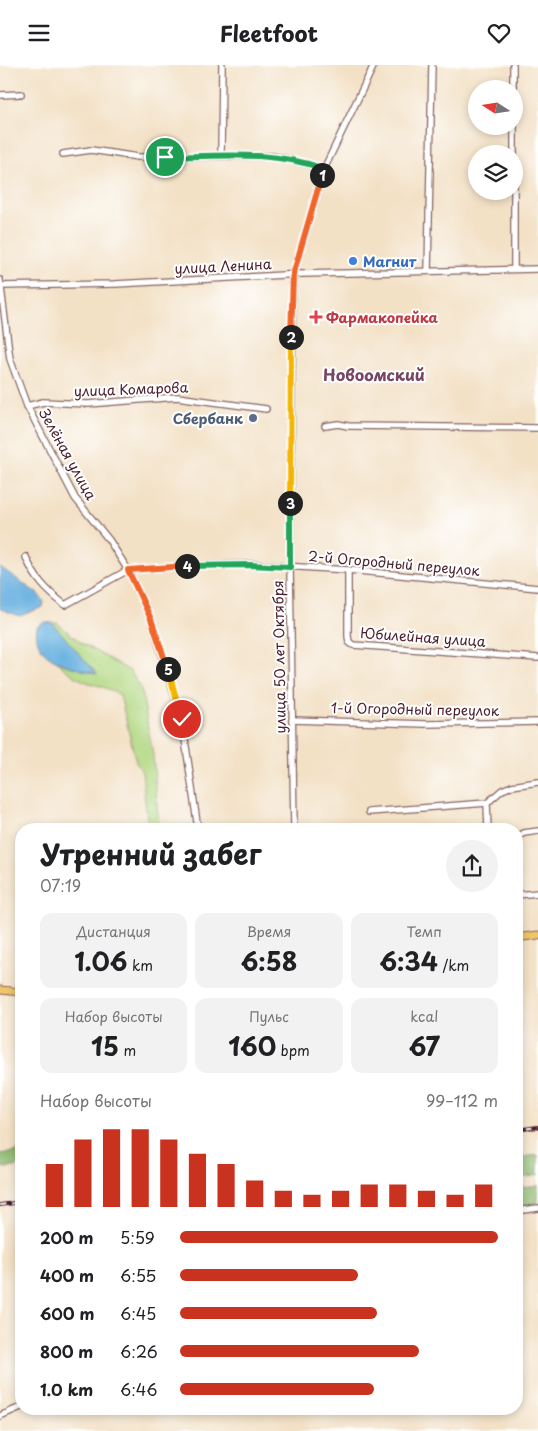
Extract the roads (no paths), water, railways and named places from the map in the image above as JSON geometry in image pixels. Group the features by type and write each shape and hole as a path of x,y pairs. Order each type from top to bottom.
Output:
{"main road":[{"path":"523,937 538,935"},
{"path":"0,986 15,991"},
{"path":"0,990 11,990"}],"street":[{"path":"221,155 222,65"},
{"name":"улица 50 лет Октября","path":"294,823 290,567 293,275 324,169 374,65"},
{"path":"428,271 432,65"},
{"path":"513,65 513,80"},
{"path":"0,95 20,94"},
{"path":"63,154 91,150 138,157 221,155 288,159 324,169"},
{"path":"514,200 514,268"},
{"name":"улица Ленина","path":"1,284 115,285 293,275 514,268 538,269"},
{"name":"Зелёная улица","path":"1,284 10,359 27,406 75,498 109,540 128,570 151,619 177,698 188,753 197,823"},
{"name":"улица Комарова","path":"27,406 43,402 88,404 177,397 266,409"},
{"path":"325,426 338,424 348,426 538,428"},
{"path":"26,557 31,571 47,591 64,605 128,570"},
{"name":"2-й Огородный переулок","path":"128,570 232,565 290,567 348,570 538,588"},
{"name":"Юбилейная улица","path":"348,570 348,636 349,642 353,645 538,658"},
{"name":"1-й Огородный переулок","path":"292,720 425,724 538,722"},
{"path":"369,812 487,803 502,789 538,782"},
{"path":"487,803 488,823"},
{"path":"523,834 538,831"},
{"path":"523,894 538,893"},
{"path":"523,1210 538,1207"},
{"path":"0,1416 15,1410"}],"water":[{"path":"0,567 38,594 44,602 43,607 20,616 0,609"},
{"path":"45,622 52,623 97,674 66,665 47,655 40,647 37,638 37,627"}],"railway":[{"path":"523,1129 538,1127"},
{"path":"0,1205 15,1203"}],"place":[{"name":"Магнит","path":"353,261"},
{"name":"Фармакопейка","path":"316,317"},
{"name":"Сбербанк","path":"253,418"}],"district":[{"name":"Новоомский","path":"374,374"}]}
